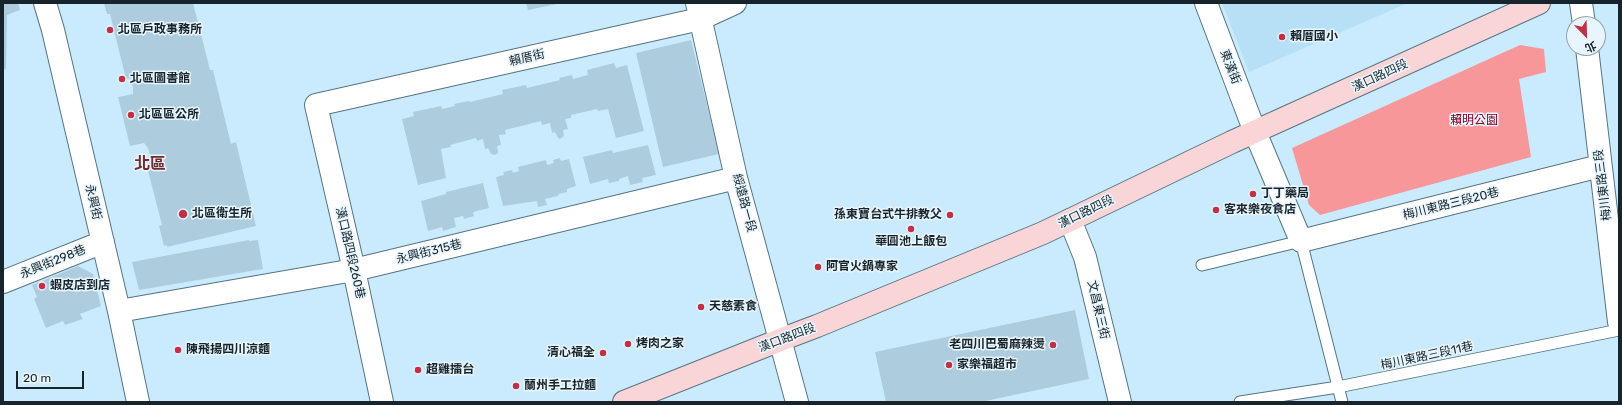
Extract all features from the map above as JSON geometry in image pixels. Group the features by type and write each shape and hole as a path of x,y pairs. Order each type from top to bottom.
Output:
{"street":[{"name":"永興街","path":"45,3 53,30 103,242 138,402"},
{"name":"賴厝街","path":"316,105 735,3"},
{"name":"東漢街","path":"1206,3 1255,132 1301,241"},
{"name":"漢口路四段","path":"624,402 817,326 1070,220 1255,132 1539,3"},
{"path":"1581,3 1583,16"},
{"name":"綏遠路一段","path":"699,11 736,178 797,402"},
{"name":"梅川東路三段","path":"1588,56 1619,322"},
{"name":"漢口路四段260巷","path":"316,105 354,270 382,402"},
{"name":"梅川東路三段20巷","path":"1301,241 1600,166"},
{"name":"永興街315巷","path":"119,311 354,270 736,178"},
{"name":"文昌東三街","path":"1070,220 1085,257 1120,402"},
{"name":"永興街298巷","path":"3,282 103,242"}],"lane":[{"name":"梅川東路三段20巷","path":"1202,265 1301,241"},
{"path":"1301,241 1342,402"},
{"name":"梅川東路三段11巷","path":"1240,402 1338,388 1619,330"}],"shaded area":[{"name":"賴厝國小","path":"1222,3 1408,3 1249,72"}],"green space":[{"name":"賴明公園","path":"1520,45 1544,49 1546,72 1519,79 1531,157 1320,215 1309,205 1292,148"}],"building":[{"path":"3,3 18,3 20,10 7,15 6,69 3,70"},
{"path":"104,3 193,3 210,70 213,70 231,144 236,142 256,226 167,247 167,245 164,246 159,226 162,225 145,159 151,158 148,148 144,143 130,146 118,97 133,94 133,88 131,78 126,79 110,14 107,14"},
{"path":"526,3 557,3 557,4 528,10"},
{"path":"691,40 719,154 663,167 636,53"},
{"path":"614,63 616,68 627,65 644,131 616,138 608,109 598,111 597,109 571,115 571,118 565,119 568,129 563,130 564,136 560,139 555,132 552,133 550,123 542,125 541,121 505,130 506,134 499,135 501,145 497,146 498,153 495,155 491,154 488,148 485,149 483,139 477,141 476,138 441,149 446,178 418,185 402,119 414,116 413,112 441,106 442,109 455,106 454,104 470,102 503,94 502,90 526,85 527,88 560,80 559,78 572,75 573,79 588,75 587,70"},
{"path":"648,145 656,175 642,178 643,182 630,185 628,176 619,179 619,181 609,183 608,179 590,184 583,157 612,150 613,153"},
{"path":"560,158 561,161 569,159 576,186 567,189 567,192 559,194 558,196 545,199 547,205 538,207 537,201 503,206 496,177 504,175 503,172 512,170 513,173 519,171 518,167 546,160 547,165 554,163 553,160"},
{"path":"483,183 489,208 473,212 474,216 464,219 463,216 454,218 456,227 443,231 442,227 428,231 421,201 446,194 446,192"},
{"path":"249,240 258,240 263,269 139,290 132,262"},
{"path":"78,266 93,274 101,306 80,314 83,319 65,325 63,321 46,328 34,299 37,297 32,285"},
{"path":"1075,310 1089,379 981,402 886,402 875,352"}],"place":[{"name":"北區戶政事務所","path":"110,30"},
{"name":"賴厝國小","path":"1282,37"},
{"name":"北區圖書館","path":"122,79"},
{"name":"北區區公所","path":"131,115"},
{"name":"丁丁藥局","path":"1253,194"},
{"name":"客來樂夜食店","path":"1216,210"},
{"name":"北區衛生所","path":"183,214"},
{"name":"孫東寶台式牛排教父","path":"950,215"},
{"name":"華圓池上飯包","path":"911,229"},
{"name":"阿官火鍋專家","path":"818,267"},
{"name":"蝦皮店到店","path":"42,286"},
{"name":"天慈素食","path":"701,307"},
{"name":"烤肉之家","path":"628,344"},
{"name":"老四川巴蜀麻辣燙","path":"1053,345"},
{"name":"陳飛揚四川涼麵","path":"178,350"},
{"name":"清心福全","path":"603,353"},
{"name":"家樂福超市","path":"949,365"},
{"name":"超雞擂台","path":"418,370"},
{"name":"蘭州手工拉麵","path":"516,386"}],"district":[{"name":"北區","path":"150,164"}]}
